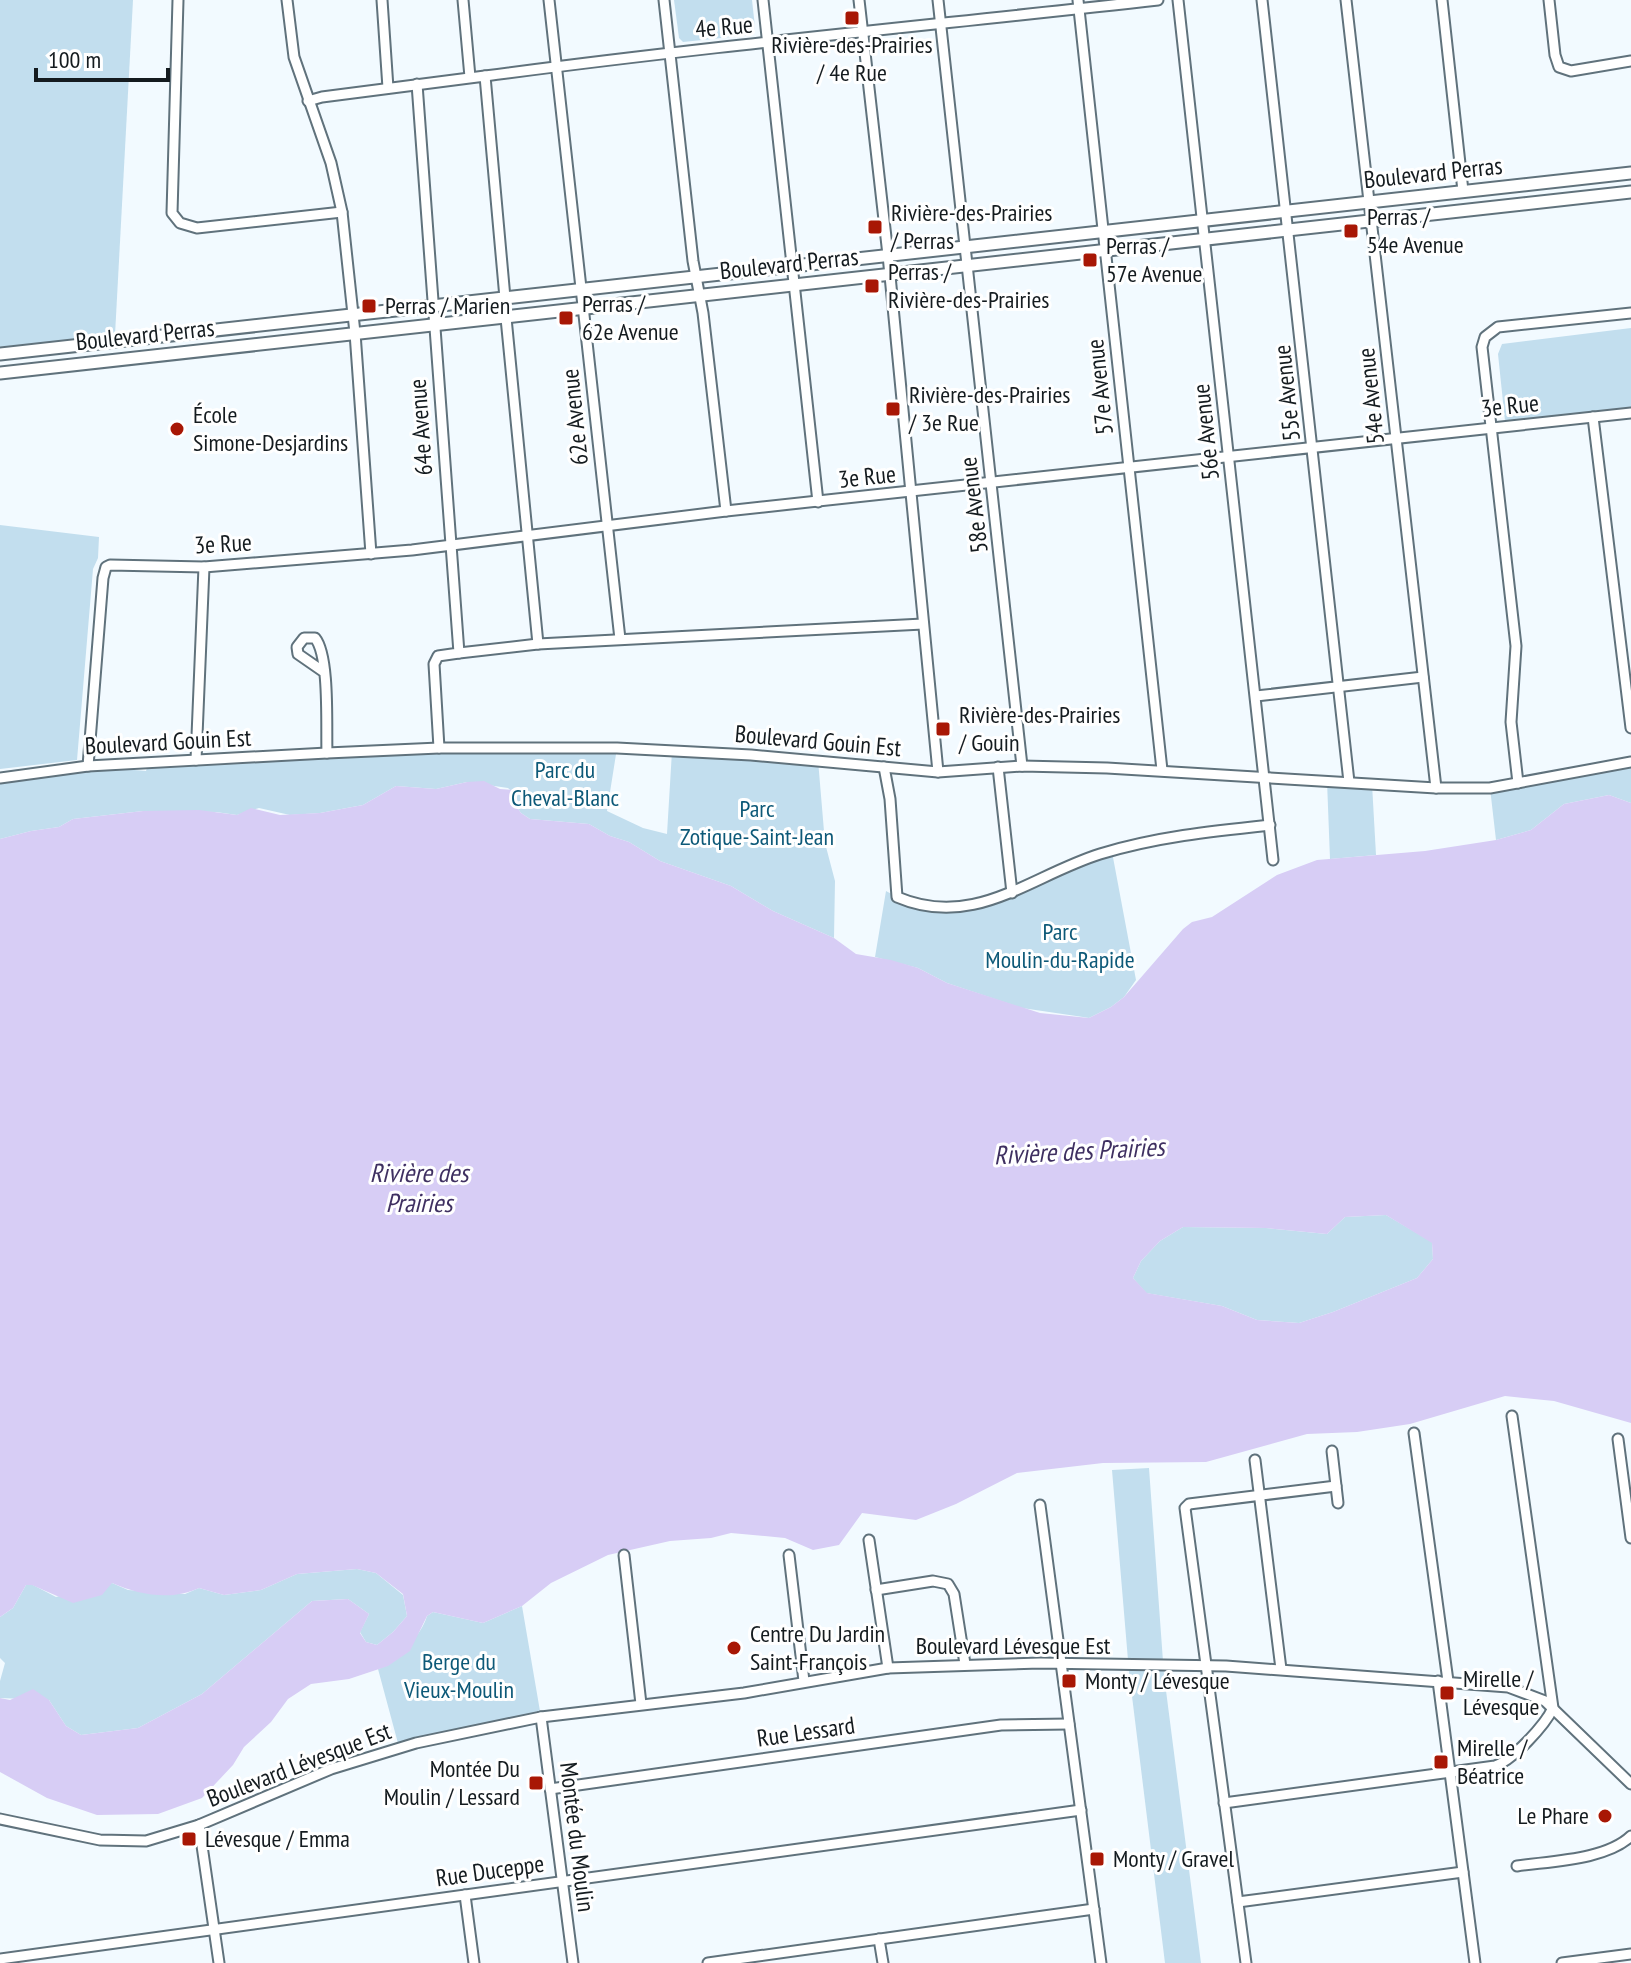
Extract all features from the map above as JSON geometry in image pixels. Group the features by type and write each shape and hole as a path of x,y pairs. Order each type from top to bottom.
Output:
{"main road":[{"name":"Boulevard Perras","path":"0,354 1631,173"},
{"name":"Boulevard Perras","path":"0,373 1631,192"}],"street":[{"path":"178,0 172,213 180,223 197,228 342,212"},
{"path":"287,0 294,57 331,163 342,212 355,333 371,554"},
{"path":"382,0 388,88"},
{"path":"308,101 470,77 463,0"},
{"name":"62e Avenue","path":"549,0 620,639"},
{"path":"664,0 695,277 726,511"},
{"path":"763,0 818,502"},
{"path":"859,0 888,255 938,772"},
{"name":"58e Avenue","path":"938,0 1022,766"},
{"name":"4e Rue","path":"470,77 669,51 941,24 1078,4 1158,0"},
{"name":"56e Avenue","path":"1178,0 1273,860"},
{"name":"55e Avenue","path":"1262,0 1349,782"},
{"name":"54e Avenue","path":"1346,0 1436,788"},
{"path":"1442,0 1463,191"},
{"path":"1549,0 1559,67 1571,71 1631,61"},
{"name":"57e Avenue","path":"1078,4 1162,770"},
{"path":"485,76 505,298"},
{"name":"64e Avenue","path":"417,84 459,653"},
{"path":"1518,783 1511,722 1516,646 1482,347 1485,337 1498,327 1631,313"},
{"path":"506,318 538,644"},
{"name":"3e Rue","path":"88,766 103,578 106,567 115,564 204,567 371,554 726,511 1631,413"},
{"path":"1593,417 1631,728"},
{"path":"196,760 204,567"},
{"path":"439,748 434,664 438,656 538,644 923,624"},
{"path":"324,672 327,753"},
{"path":"1256,696 1423,677"},
{"name":"Boulevard Gouin Est","path":"0,778 88,766 439,748 617,748 751,755 938,772 1022,766 1162,770 1436,788 1490,788 1631,762"},
{"path":"884,767 890,799 897,897 947,910 1012,893 1103,853 1180,836 1270,825"},
{"path":"998,767 1012,893"},
{"path":"1224,1803 1504,1763 1546,1719 1553,1708 1512,1416"},
{"path":"1414,1433 1443,1681 1450,1772 1475,1963"},
{"path":"1618,1439 1631,1538"},
{"path":"1332,1451 1338,1503"},
{"path":"1255,1460 1281,1669"},
{"path":"1246,1963 1185,1508 1189,1504 1336,1486"},
{"path":"1040,1505 1101,1963"},
{"path":"869,1540 888,1668"},
{"path":"624,1555 641,1704"},
{"path":"789,1555 804,1681"},
{"path":"876,1590 933,1581 948,1584 954,1594 965,1664"},
{"name":"Boulevard Lévesque Est","path":"0,1819 88,1838 123,1842 157,1838 199,1825 305,1779 399,1747 541,1717 728,1695 888,1668 965,1664 1281,1669 1443,1681 1517,1690 1535,1696 1553,1708 1631,1784"},
{"name":"Montée du Moulin","path":"541,1717 573,1963"},
{"name":"Rue Lessard","path":"550,1789 1001,1725 1069,1724"},
{"name":"Rue Duceppe","path":"0,1959 1081,1810"},
{"path":"199,1825 219,1963"},
{"path":"1517,1866 1604,1852 1618,1847 1631,1836"},
{"path":"1238,1902 1463,1872"},
{"path":"465,1895 474,1963"},
{"path":"708,1963 1094,1909"},
{"path":"879,1939 883,1963"},
{"path":"1562,1963 1631,1954"}],"green space":[{"path":"0,0 133,0 115,335 0,347"},
{"path":"674,0 752,0 755,27 750,35 683,42 679,38"},
{"path":"1631,328 1631,407 1505,421 1498,354 1502,344"},
{"path":"0,525 99,537 98,558 93,569 77,760 0,769"},
{"path":"617,748 607,811 643,828 667,834 672,751 818,760 825,843 835,881 834,938 773,911 731,886 660,861 629,842 589,824 530,819 516,806 516,795 508,788 467,782 436,789 396,786 363,805 320,813 290,815 259,808 237,815 143,811 73,819 59,827 0,839 0,777 88,766 146,771 147,768 196,760 327,753"},
{"path":"1631,762 1631,803 1609,795 1564,804 1531,830 1496,840 1490,788"},
{"path":"1327,781 1372,784 1376,855 1330,859"},
{"name":"Parc Moulin-du-Rapide","path":"1112,852 1136,980 1124,997 1089,1018 1022,1008 947,983 918,968 875,957 886,891 897,897 957,909"},
{"path":"1386,1215 1432,1242 1433,1259 1417,1278 1299,1323 1257,1320 1222,1306 1146,1293 1133,1278 1141,1261 1160,1241 1183,1227 1266,1228 1327,1234 1345,1217"},
{"path":"1149,1468 1164,1675 1201,1963 1165,1963 1129,1672 1112,1470"},
{"path":"357,1569 376,1573 403,1595 407,1616 377,1645 366,1642 360,1632 369,1614 348,1599 312,1601 202,1694 138,1728 81,1735 66,1726 49,1700 0,1698 0,1681 5,1663 0,1658 0,1617 13,1608 26,1585 33,1585 56,1597 112,1583 128,1590 185,1594 199,1588 224,1595 261,1590 297,1574"},
{"name":"Berge du Vieux-Moulin","path":"522,1606 541,1717 399,1747 378,1669 393,1661 407,1647 427,1616 433,1612 483,1623"}],"water":[{"name":"Rivière des Prairies","path":"484,781 500,789 513,790 516,806 530,819 589,824 629,842 660,861 731,886 773,911 834,938 856,954 918,968 947,983 1040,1013 1089,1018 1124,997 1192,922 1212,917 1277,875 1317,860 1425,851 1496,840 1531,830 1564,804 1609,795 1631,803 1631,1423 1554,1401 1505,1396 1410,1424 1357,1432 1307,1434 1206,1462 1103,1463 1017,1473 916,1520 862,1513 839,1545 813,1550 785,1538 731,1533 670,1541 608,1555 551,1583 522,1606 483,1623 433,1612 427,1616 410,1651 388,1666 349,1679 311,1684 288,1699 202,1798 158,1814 97,1815 47,1798 0,1772 0,1698 10,1700 33,1689 49,1700 66,1726 81,1735 138,1728 202,1694 312,1601 348,1599 369,1614 360,1633 366,1642 377,1645 407,1616 403,1594 376,1573 357,1569 297,1574 261,1590 224,1595 199,1588 178,1594 156,1595 112,1583 102,1595 73,1603 26,1585 13,1608 0,1617 0,839 59,827 73,819 143,811 199,810 237,815 251,808 280,815 320,813 363,805 396,786 436,789","holes":["1386,1215 1432,1243 1433,1259 1417,1278 1299,1323 1257,1320 1222,1306 1147,1293 1133,1278 1141,1261 1160,1241 1183,1227 1266,1228 1327,1234 1345,1217"]}],"place":[{"name":"Rivière-des-Prairies / 4e Rue","path":"852,18"},
{"name":"Rivière-des-Prairies / Perras","path":"875,227"},
{"name":"Perras / 54e Avenue","path":"1351,231"},
{"name":"Perras / 57e Avenue","path":"1090,260"},
{"name":"Perras / Rivière-des-Prairies","path":"872,286"},
{"name":"Perras / Marien","path":"369,306"},
{"name":"Perras / 62e Avenue","path":"566,318"},
{"name":"Rivière-des-Prairies / 3e Rue","path":"893,409"},
{"name":"École Simone-Desjardins","path":"177,429"},
{"name":"Rivière-des-Prairies / Gouin","path":"943,729"},
{"name":"Centre Du Jardin Saint-François","path":"734,1648"},
{"name":"Monty / Lévesque","path":"1069,1681"},
{"name":"Mirelle / Lévesque","path":"1447,1693"},
{"name":"Mirelle / Béatrice","path":"1441,1762"},
{"name":"Montée Du Moulin / Lessard","path":"536,1783"},
{"name":"Le Phare","path":"1605,1816"},
{"name":"Lévesque / Emma","path":"189,1839"},
{"name":"Monty / Gravel","path":"1097,1859"}],"park label":[{"name":"Parc du Cheval-Blanc","path":"565,784"},
{"name":"Parc Zotique-Saint-Jean","path":"757,823"}]}
